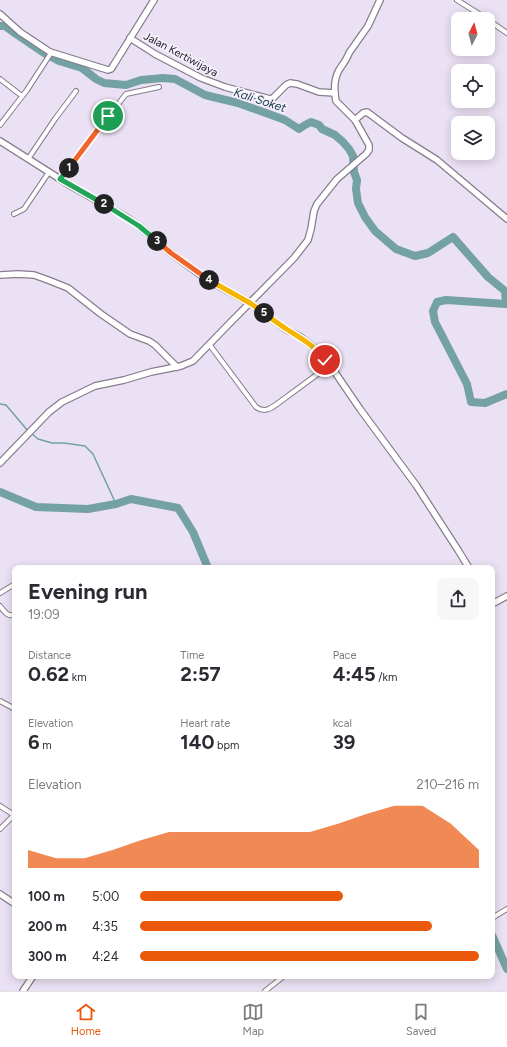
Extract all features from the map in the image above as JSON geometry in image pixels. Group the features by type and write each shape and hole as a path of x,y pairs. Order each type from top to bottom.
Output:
{"street":[{"path":"0,14 20,32 52,53 108,70 113,66 154,0"},
{"path":"0,463 49,412 70,397 95,386 181,366 193,361 294,258 308,240 314,211 317,204 337,179 368,152 370,145 355,120 336,101 336,80 338,72 368,26 380,0"},
{"path":"457,0 476,12"},
{"path":"495,25 507,33"},
{"name":"Jalan Kertiwijaya","path":"130,38 186,71 224,87 270,99 290,83 315,91 335,93"},
{"path":"0,125 52,53"},
{"path":"0,79 22,96"},
{"path":"60,179 126,94 159,86"},
{"path":"28,159 76,91"},
{"path":"355,120 366,112 402,138 437,160 507,219"},
{"path":"0,141 60,179 135,223 171,253 206,279 250,303 316,349 330,365 360,409 416,485 467,565"},
{"path":"14,214 24,209 50,172"},
{"path":"0,275 34,275 68,288 101,314 130,334 149,341 155,345 177,367"},
{"path":"209,344 259,410 268,409 277,404 330,365"},
{"path":"0,593 12,586"},
{"path":"495,602 507,596"},
{"path":"0,606 12,616"},
{"path":"0,701 12,707"},
{"path":"0,806 12,813"},
{"path":"0,830 12,818"},
{"path":"0,894 12,900"},
{"path":"495,916 507,910"},
{"path":"23,991 31,979"},
{"path":"265,991 280,979"}],"waterway":[{"name":"Kali Soket","path":"0,26 5,26 44,53 59,61 82,68 96,79 104,83 126,85 141,80 163,78 175,79 205,95 238,103 266,113 285,120 299,129 311,122 335,135 343,142 353,156 354,172 357,180 356,189 358,203 365,217 375,231 396,249 415,256 428,253 453,237 488,277 505,291 506,304 446,300 437,302 433,311 435,322 467,384 471,402 485,403 507,394"},
{"path":"0,404 6,405 28,431"},
{"path":"31,433 38,439 52,443 85,446 93,454 116,504"},
{"path":"0,492 36,507 88,509 116,504 131,499 178,508 193,532 207,565"},
{"path":"495,942 507,969"}],"route":[{"path":"108,116 60,179 139,226 171,253 206,279 250,303 299,336 316,349 325,360"}]}
